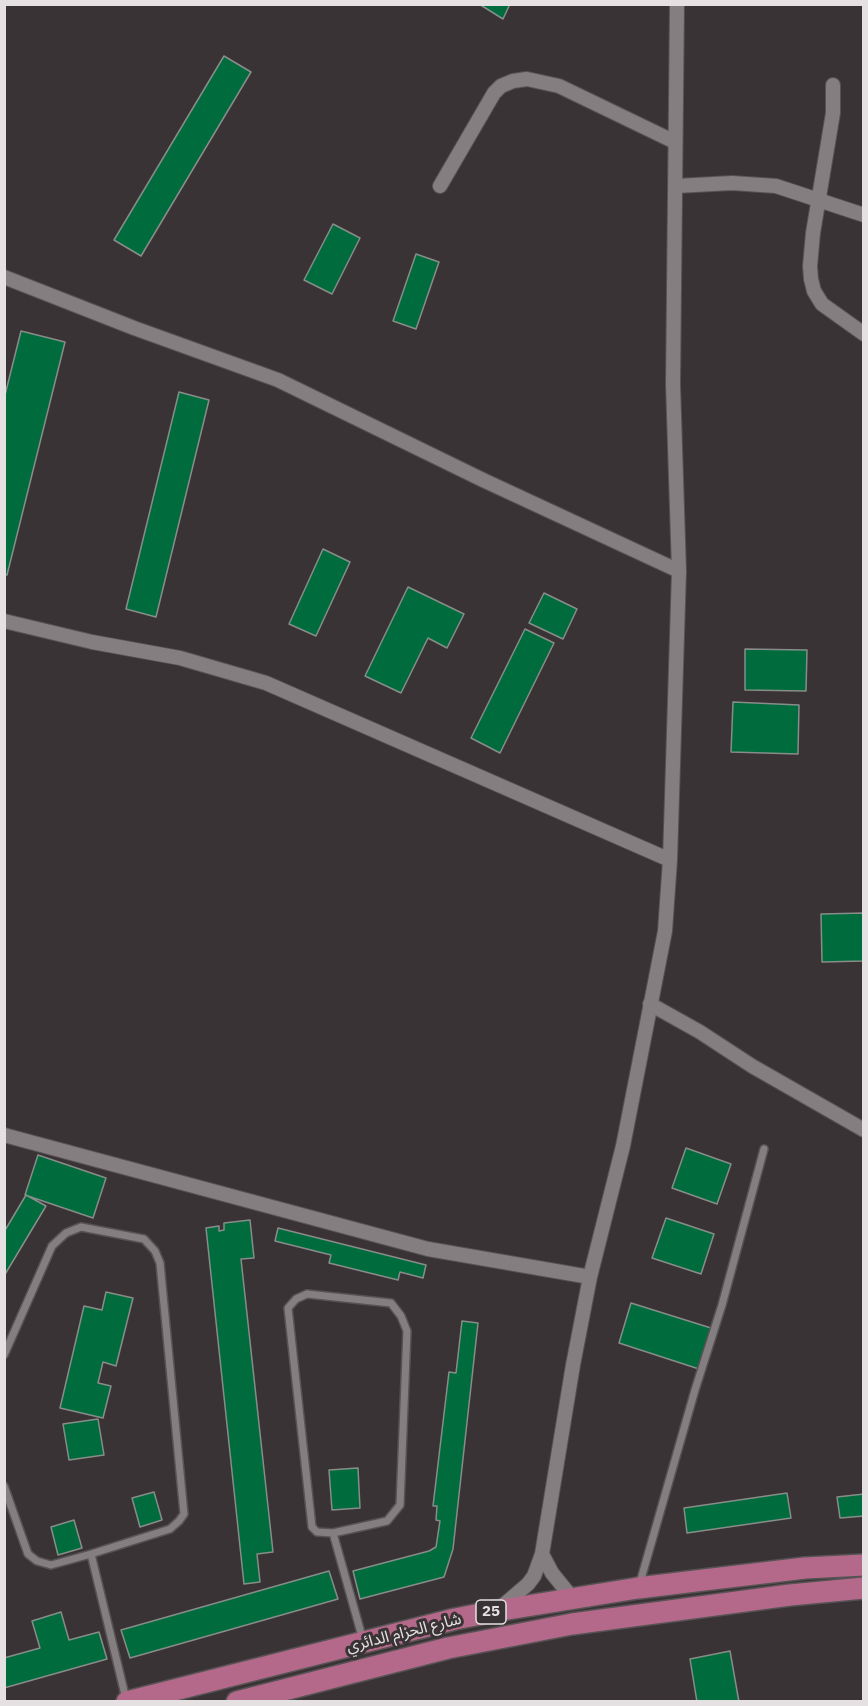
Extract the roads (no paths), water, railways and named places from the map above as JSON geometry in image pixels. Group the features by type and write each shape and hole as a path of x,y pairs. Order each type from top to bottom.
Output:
{"main road":[{"name":"شارع الحزام الدائري","path":"127,1701 496,1611 638,1588 805,1568 864,1564"},
{"name":"شارع الحزام الدائري","path":"237,1701 448,1648 572,1624 767,1598 864,1588"}],"street":[{"path":"496,1611 528,1584 542,1554 590,1277 623,1146 664,931 670,861 679,571 673,384 676,4"},
{"path":"440,186 494,93 501,86 513,81 527,79 559,86 675,142"},
{"path":"833,85 833,113 810,266 814,291 822,304 864,334"},
{"path":"676,186 756,183 776,186 864,215"},
{"path":"4,277 278,380 483,480 679,571"},
{"path":"4,621 93,642 180,658 266,682 670,861"},
{"path":"650,1004 864,1130"},
{"path":"4,1135 428,1249 590,1277"},
{"path":"542,1554 557,1581 573,1599"}],"lane":[{"path":"638,1588 722,1305 764,1149"},
{"path":"4,1355 52,1246 66,1233 81,1227 144,1239 155,1251 160,1263 184,1514 170,1529 51,1564 37,1561 28,1554 4,1486"},
{"path":"307,1294 391,1303 401,1316 407,1332 400,1505 387,1521 333,1533 317,1532 312,1527 310,1518 288,1308 296,1299 307,1294"},
{"path":"333,1533 364,1642"},
{"path":"90,1554 127,1701"}]}
